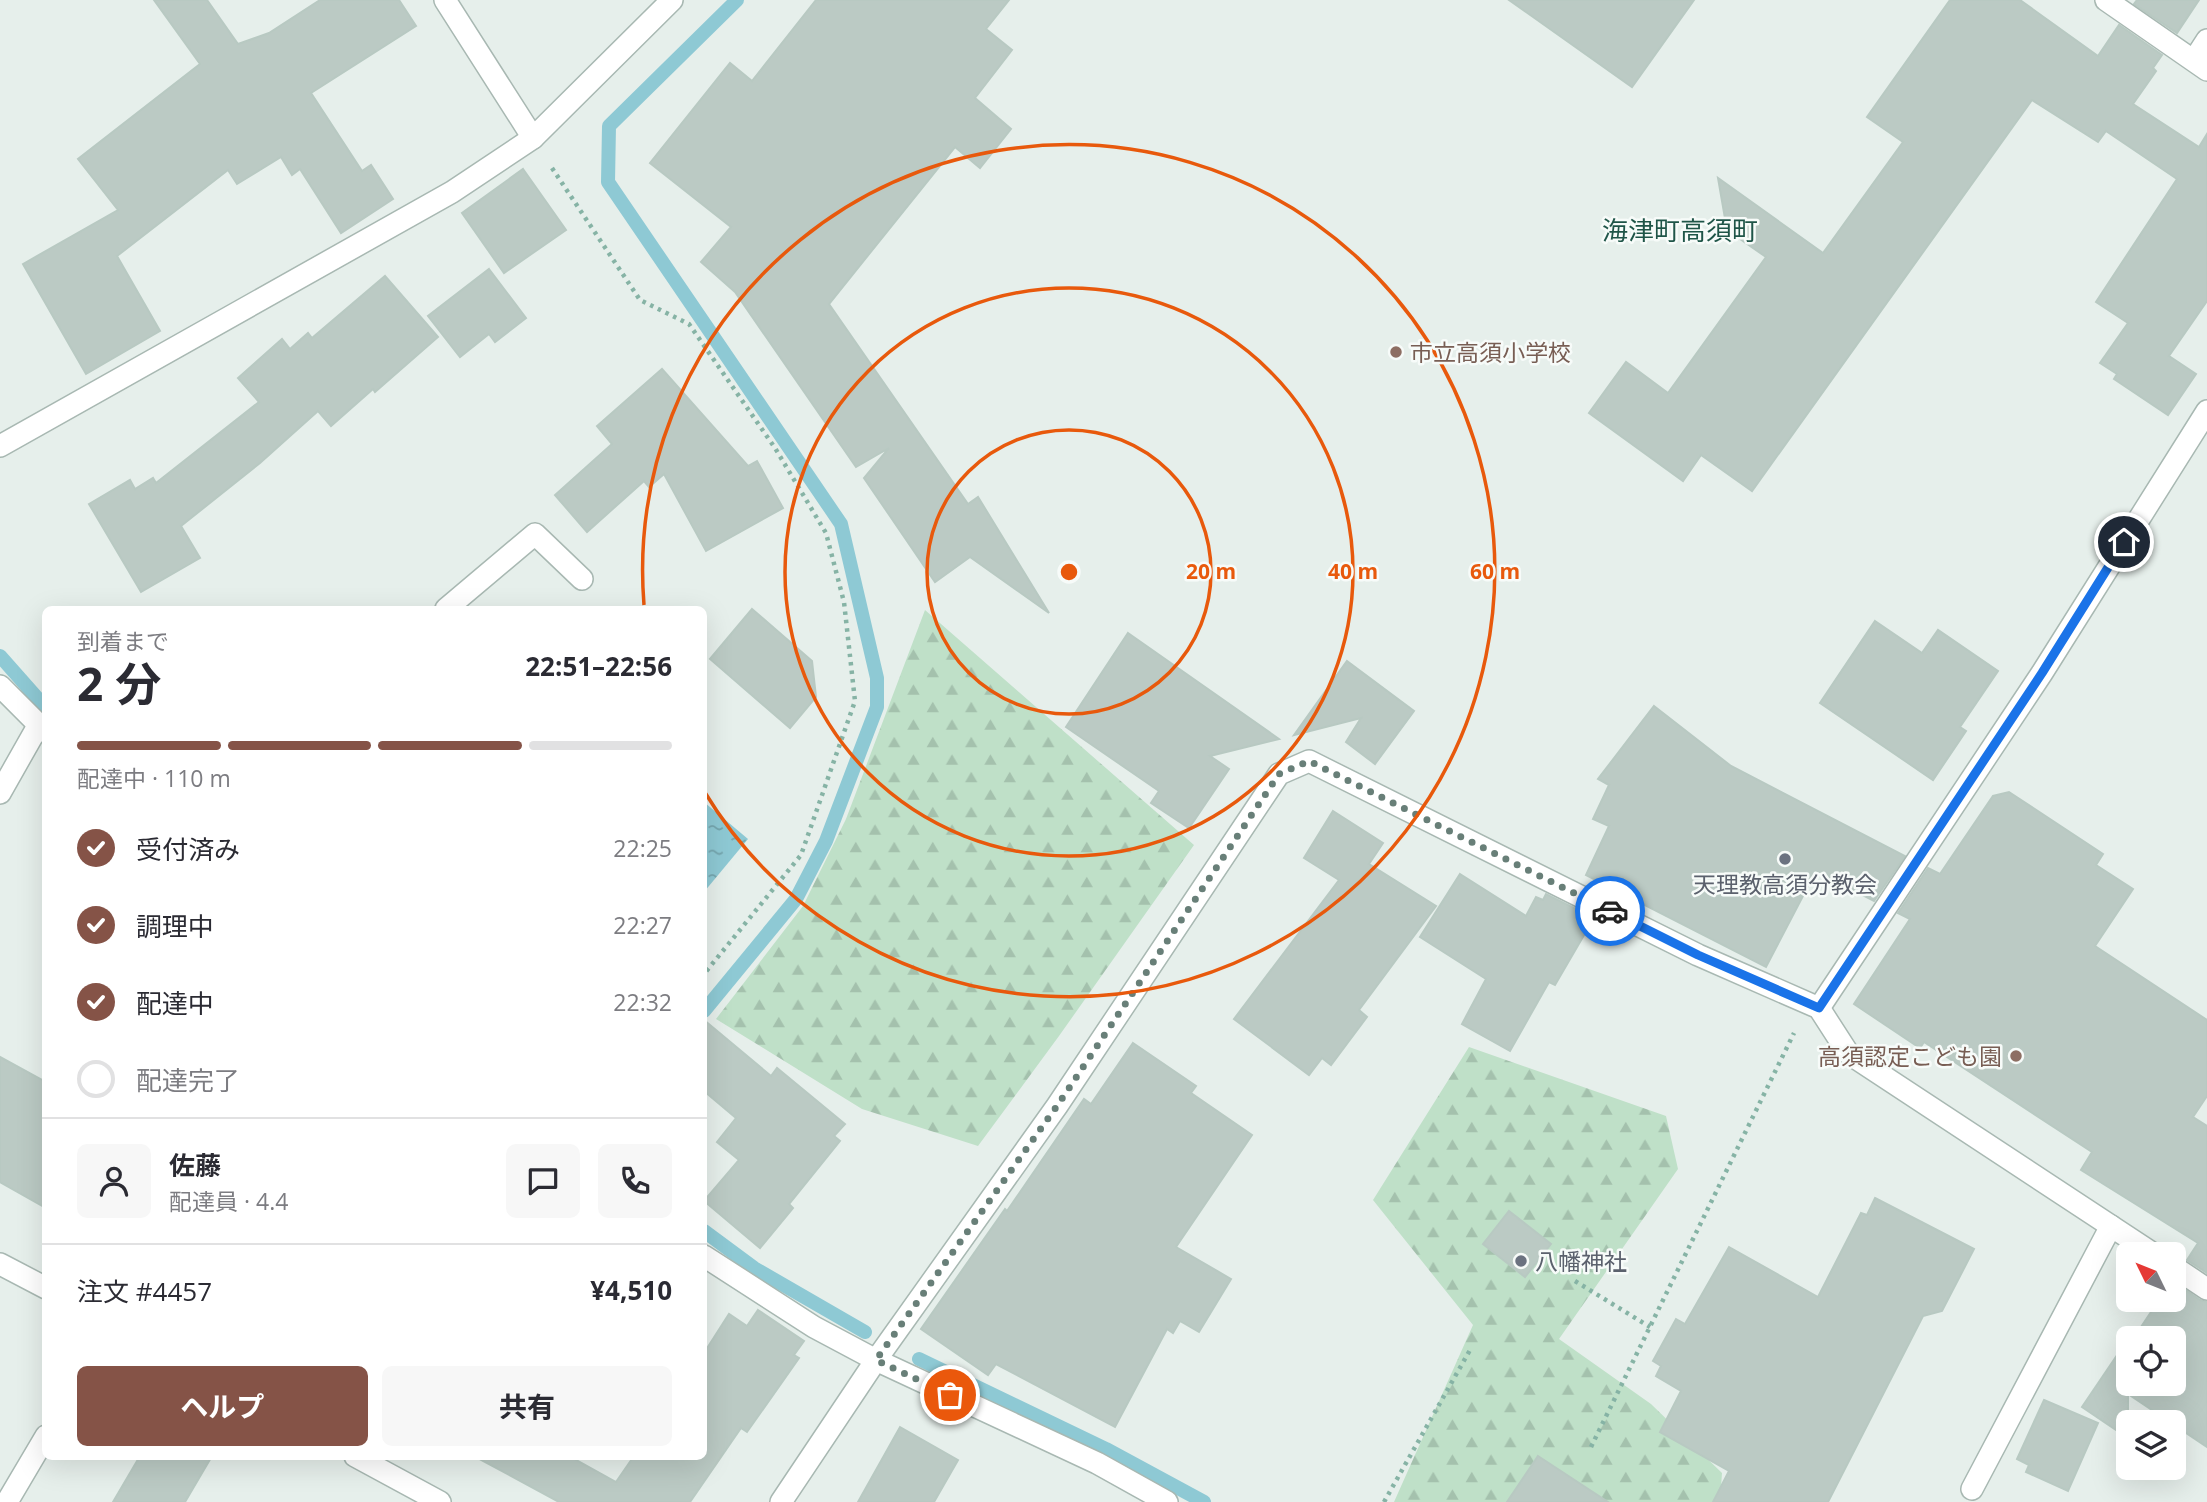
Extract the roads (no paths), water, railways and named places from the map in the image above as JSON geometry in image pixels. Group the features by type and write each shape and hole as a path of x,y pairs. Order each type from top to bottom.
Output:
{"street":[{"path":"445,0 533,138"},
{"path":"0,446 452,192 533,138 672,0"},
{"path":"2106,0 2200,65 2207,40"},
{"path":"1814,1006 2042,673 2207,411"},
{"path":"450,606 535,534 582,579"},
{"path":"0,686 42,729 0,793"},
{"path":"781,1502 876,1360 1057,1106 1279,774 1309,761 1698,955 1814,1006 1848,1053 2135,1242"},
{"path":"1972,1489 2111,1226"},
{"path":"707,1257 814,1326 876,1360 1097,1463 1167,1502"},
{"path":"0,1264 42,1286"},
{"path":"2186,1275 2207,1289"},
{"path":"7,1502 42,1443"},
{"path":"362,1460 440,1502"}],"water":[{"path":"707,805 748,839 707,888"}],"waterway":[{"path":"707,1007 796,899 826,841 877,707 877,678 841,524 608,182 609,126 737,0"},
{"path":"0,656 42,703"},
{"path":"707,1233 754,1268 865,1332"},
{"path":"919,1359 1106,1449 1204,1502"}],"place":[{"name":"市立高須小学校","path":"1396,352"},
{"name":"天理教高須分教会","path":"1785,859"},
{"name":"高須認定こども園","path":"2016,1056"},
{"name":"八幡神社","path":"1521,1261"}],"district":[{"name":"海津町高須町","path":"1680,230"}]}
